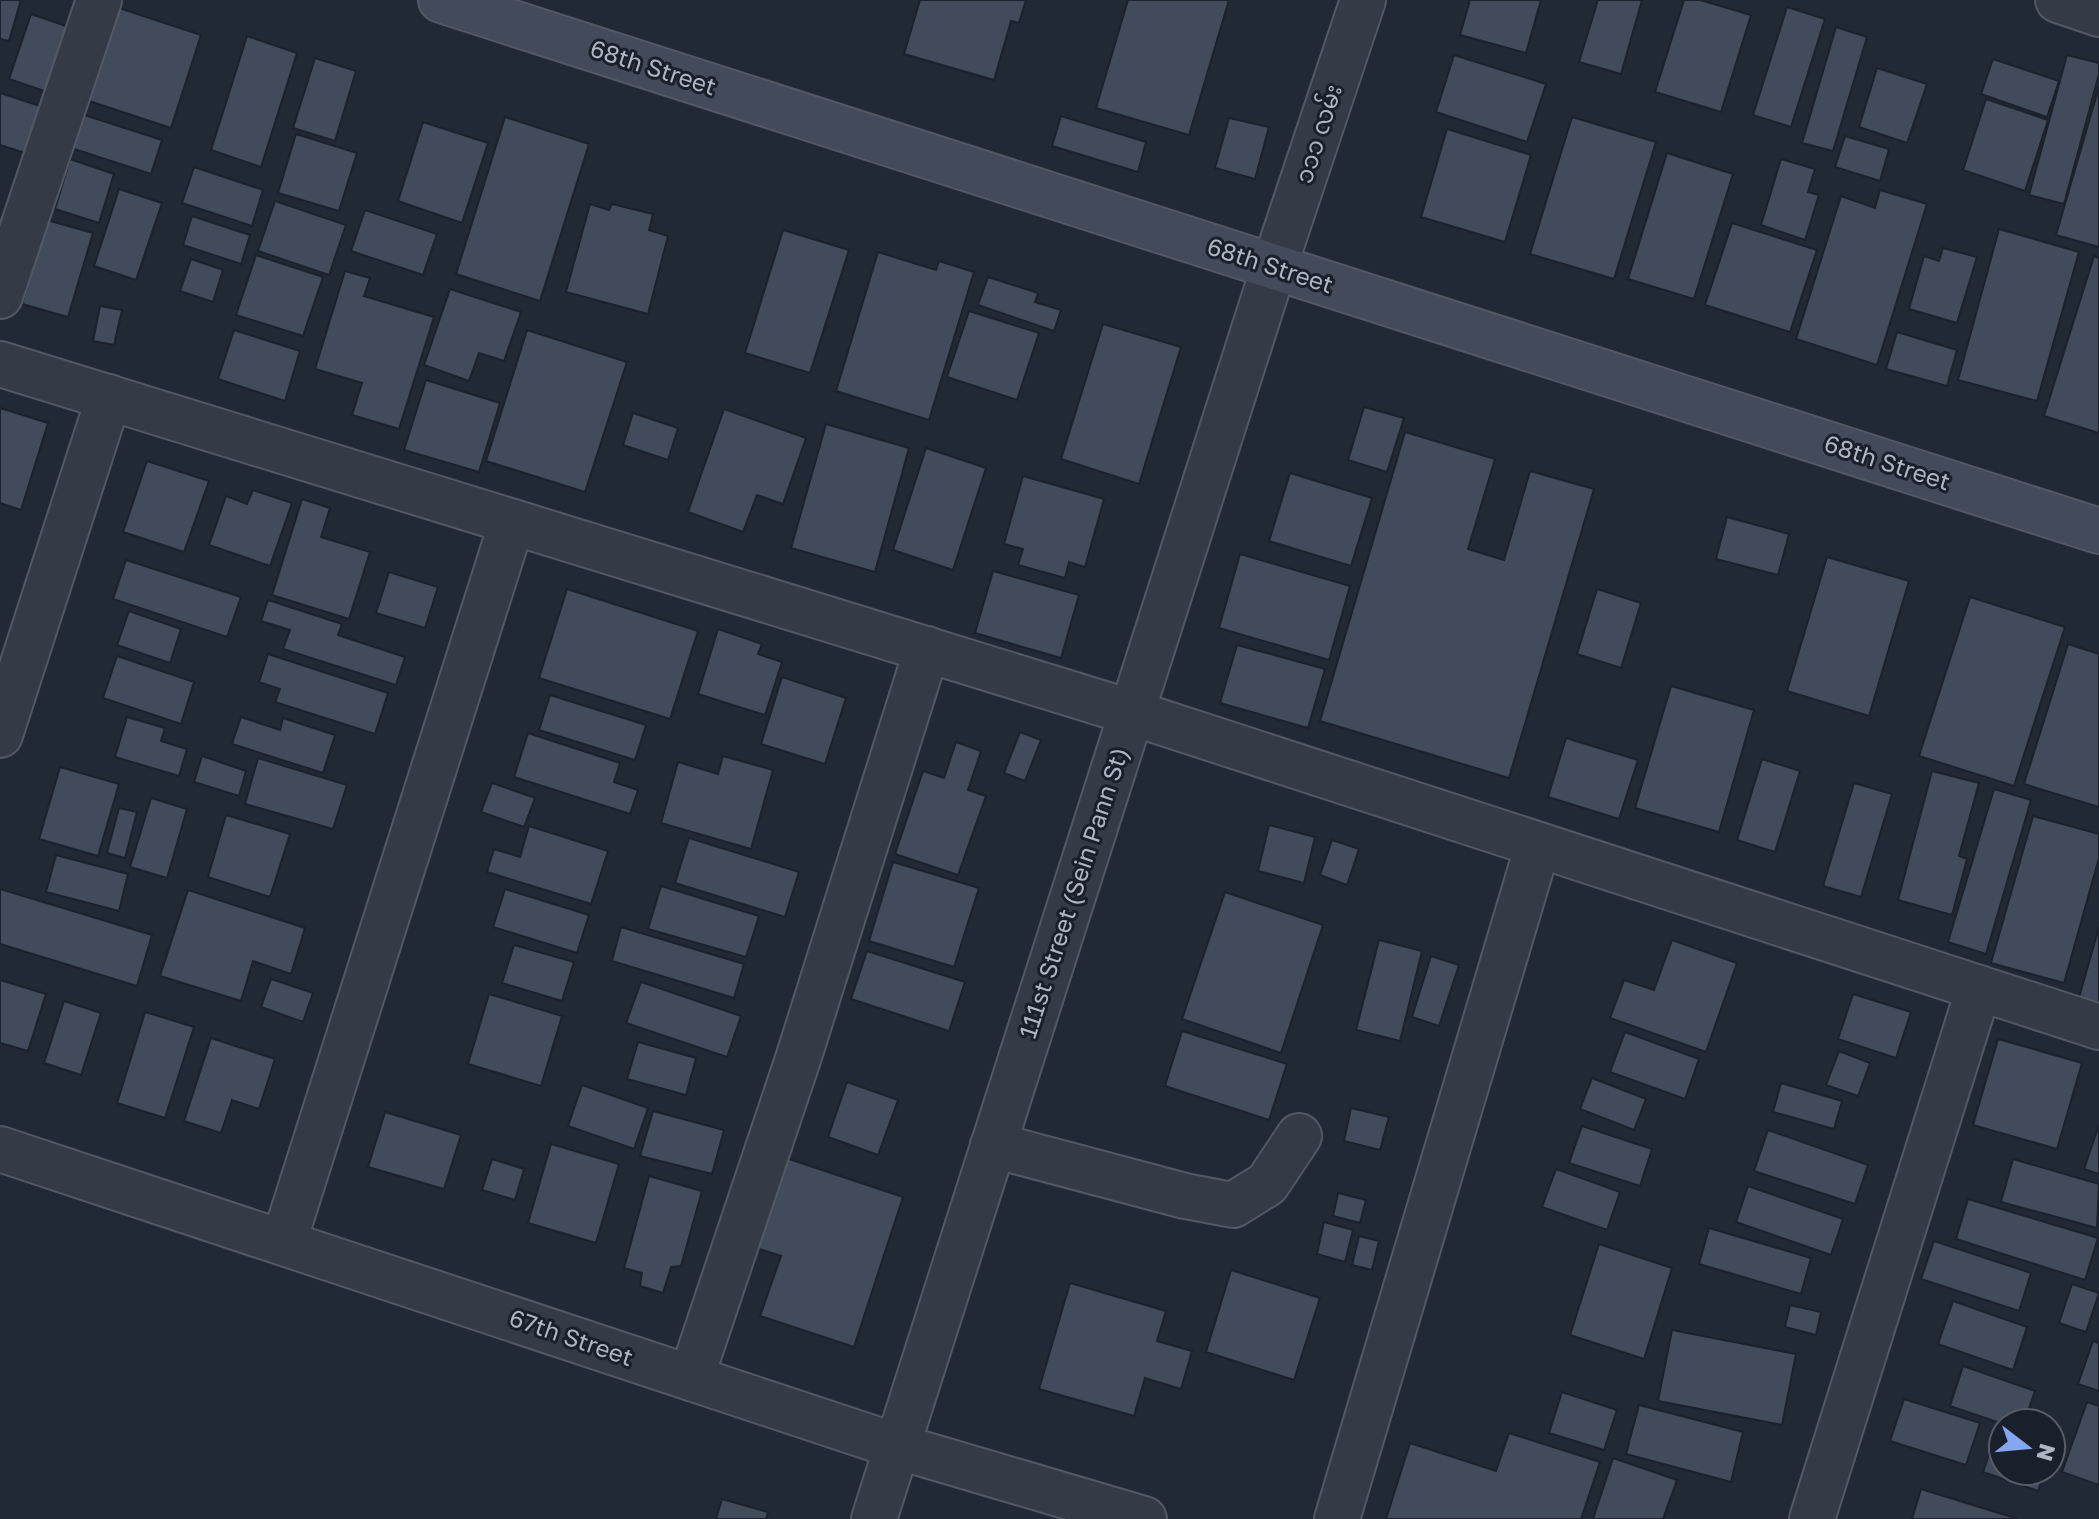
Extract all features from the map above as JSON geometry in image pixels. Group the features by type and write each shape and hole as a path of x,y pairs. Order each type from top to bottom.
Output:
{"main road":[{"name":"68th Street","path":"441,0 2099,531"}],"street":[{"path":"0,296 99,0"},
{"name":"၁၁၁ လမ်း","path":"1274,267 1363,0"},
{"path":"2058,0 2099,14"},
{"name":"111st Street (Sein Pann St)","path":"874,1519 1274,267"},
{"path":"0,364 1133,713 2099,1027"},
{"path":"0,735 109,397"},
{"path":"284,1241 512,522"},
{"path":"691,1378 799,1056 927,649"},
{"path":"1337,1519 1538,845"},
{"path":"1812,1519 1979,988"},
{"path":"993,1145 1185,1196 1233,1205 1267,1184 1299,1136"},
{"name":"67th Street","path":"0,1149 896,1446 1144,1519"}],"building":[{"path":"0,0 21,0 9,41 0,39"},
{"path":"920,0 1026,0 1019,23 1011,21 994,80 904,54"},
{"path":"1128,0 1229,0 1189,135 1096,108"},
{"path":"1470,0 1541,0 1526,53 1460,35"},
{"path":"1598,0 1642,0 1621,74 1579,62"},
{"path":"1684,0 1700,0 1751,15 1721,112 1655,92"},
{"path":"107,4 201,35 171,128 77,97"},
{"path":"1787,7 1825,19 1791,127 1753,115"},
{"path":"31,14 75,29 53,94 9,79"},
{"path":"1836,27 1867,37 1833,151 1802,143"},
{"path":"247,36 297,53 261,167 211,150"},
{"path":"1454,55 1546,84 1527,142 1436,112"},
{"path":"2067,55 2099,63 2099,74 2064,204 2029,195"},
{"path":"315,58 356,71 335,141 293,128"},
{"path":"1993,59 2059,81 2047,117 1981,94"},
{"path":"1877,68 1927,84 1907,143 1859,127"},
{"path":"2099,87 2099,247 2056,235"},
{"path":"0,93 40,106 25,153 0,145"},
{"path":"1986,99 2048,120 2025,191 1963,170"},
{"path":"75,112 162,140 151,174 65,146"},
{"path":"1061,116 1146,142 1138,172 1052,146"},
{"path":"505,117 589,144 540,301 456,274"},
{"path":"1572,117 1656,142 1614,279 1530,254"},
{"path":"1229,118 1269,127 1255,179 1215,168"},
{"path":"423,122 488,143 462,223 398,201"},
{"path":"1447,129 1531,155 1505,242 1421,217"},
{"path":"296,134 357,153 339,211 278,193"},
{"path":"1845,136 1889,149 1880,181 1835,167"},
{"path":"1667,153 1733,174 1694,299 1628,279"},
{"path":"70,159 114,174 99,223 55,209"},
{"path":"1781,159 1815,169 1808,192 1819,195 1805,240 1761,225"},
{"path":"194,167 263,190 252,226 182,203"},
{"path":"119,189 162,203 136,280 94,266"},
{"path":"1880,190 1927,204 1877,365 1796,339 1841,196 1875,208"},
{"path":"275,201 346,225 329,275 258,251"},
{"path":"590,204 609,210 612,204 653,214 649,230 668,236 648,314 566,292"},
{"path":"365,210 437,234 423,275 351,251"},
{"path":"192,216 250,235 241,264 183,245"},
{"path":"47,220 93,233 68,317 22,304"},
{"path":"1732,223 1817,250 1790,332 1705,305"},
{"path":"1999,229 2079,252 2037,401 1958,380"},
{"path":"783,230 849,250 810,373 745,353"},
{"path":"1943,248 1977,257 1957,323 1909,309 1924,256 1939,261"},
{"path":"878,252 936,270 939,261 974,272 929,420 836,391"},
{"path":"256,255 323,277 303,336 236,315"},
{"path":"2094,256 2099,258 2099,433 2044,416"},
{"path":"191,259 223,270 213,302 180,291"},
{"path":"345,271 370,278 364,296 434,317 399,429 352,415 362,383 315,369"},
{"path":"988,277 1038,293 1035,302 1061,310 1054,331 978,305"},
{"path":"450,289 521,312 504,361 479,353 469,381 424,365"},
{"path":"100,306 122,310 114,345 93,341"},
{"path":"969,311 1039,333 1017,400 947,377"},
{"path":"1103,324 1181,347 1139,484 1061,459"},
{"path":"234,330 300,351 285,401 218,379"},
{"path":"527,330 627,362 585,492 486,461"},
{"path":"1897,332 1957,350 1947,386 1886,369"},
{"path":"426,380 500,403 479,472 404,450"},
{"path":"1364,407 1404,418 1387,472 1348,460"},
{"path":"0,408 48,423 21,510 0,503"},
{"path":"724,409 806,438 783,504 757,495 743,532 688,512"},
{"path":"633,413 678,428 668,460 623,445"},
{"path":"826,424 909,448 875,572 791,548"},
{"path":"1405,432 1495,459 1468,549 1504,560 1530,471 1594,489 1509,778 1320,721"},
{"path":"926,448 986,468 953,570 893,550"},
{"path":"147,461 209,481 184,552 123,532"},
{"path":"1290,473 1372,498 1351,566 1269,541"},
{"path":"1023,476 1104,499 1085,567 1069,562 1065,578 1018,565 1023,549 1004,544"},
{"path":"253,490 292,503 270,566 209,545 226,496 247,504"},
{"path":"302,499 330,508 321,537 370,552 349,619 272,595"},
{"path":"1727,517 1789,534 1778,575 1716,559"},
{"path":"1240,554 1350,586 1329,660 1219,628"},
{"path":"1827,557 1909,581 1869,716 1787,691"},
{"path":"126,560 241,597 227,637 113,599"},
{"path":"993,571 1079,595 1061,658 975,633"},
{"path":"389,572 438,587 425,628 376,613"},
{"path":"567,589 698,631 670,719 539,678"},
{"path":"1597,589 1641,603 1621,668 1577,654"},
{"path":"1970,597 2065,627 2014,786 1919,756"},
{"path":"268,600 342,624 338,635 405,657 396,685 283,649 290,630 261,621"},
{"path":"129,611 181,629 170,663 117,645"},
{"path":"718,629 762,644 758,654 782,662 765,715 698,694"},
{"path":"2068,644 2099,654 2099,807 2024,784"},
{"path":"1237,645 1325,669 1308,728 1220,703"},
{"path":"268,654 388,693 375,734 275,702 280,689 259,682"},
{"path":"117,656 194,682 181,724 103,698"},
{"path":"782,677 846,698 825,764 761,744"},
{"path":"1671,686 1754,710 1719,832 1635,808"},
{"path":"550,695 646,725 635,760 539,730"},
{"path":"127,717 165,728 161,741 187,749 179,776 115,757"},
{"path":"241,717 280,730 283,718 335,735 323,773 232,744"},
{"path":"1020,732 1041,740 1025,781 1004,773"},
{"path":"528,733 620,763 614,782 638,790 630,814 514,777"},
{"path":"1566,738 1638,760 1619,819 1548,797"},
{"path":"956,742 981,751 968,790 986,796 958,875 895,854 923,771 944,778"},
{"path":"202,756 246,771 239,796 194,782"},
{"path":"723,756 773,770 751,849 661,823 678,762 718,774"},
{"path":"258,758 347,785 333,829 245,804"},
{"path":"1762,759 1800,771 1775,852 1737,840"},
{"path":"60,767 119,784 98,856 39,839"},
{"path":"1932,771 1979,783 1959,856 1967,859 1952,915 1898,900"},
{"path":"492,783 535,798 524,827 481,812"},
{"path":"1854,783 1892,794 1861,897 1823,886"},
{"path":"1994,789 2031,800 1986,954 1948,942"},
{"path":"151,798 187,809 167,878 130,867"},
{"path":"119,808 137,812 125,858 107,853"},
{"path":"226,815 290,834 270,897 208,877"},
{"path":"2033,816 2099,834 2099,858 2064,983 1991,963"},
{"path":"1269,825 1315,837 1304,883 1258,871"},
{"path":"529,826 608,851 591,904 487,872 494,849 520,857"},
{"path":"689,838 799,872 785,917 675,883"},
{"path":"1332,840 1359,849 1347,885 1320,875"},
{"path":"56,855 128,874 119,911 46,892"},
{"path":"893,862 979,888 954,967 869,941"},
{"path":"661,886 759,916 746,957 648,929"},
{"path":"0,889 152,935 137,986 0,944"},
{"path":"505,889 589,915 577,953 493,927"},
{"path":"188,890 305,928 291,974 253,961 241,1001 160,976"},
{"path":"1225,892 1323,925 1281,1053 1182,1019"},
{"path":"621,927 744,964 734,998 612,961"},
{"path":"2099,927 2099,1023 2074,1015"},
{"path":"1379,940 1422,951 1400,1041 1356,1030"},
{"path":"1672,940 1737,963 1706,1052 1610,1018 1624,980 1654,990"},
{"path":"514,945 574,962 562,1001 502,983"},
{"path":"867,951 965,982 949,1031 851,999"},
{"path":"1431,956 1459,965 1439,1026 1412,1017"},
{"path":"271,979 313,993 303,1022 261,1007"},
{"path":"0,980 46,994 28,1051 0,1043"},
{"path":"641,982 741,1016 727,1057 626,1023"},
{"path":"489,994 562,1016 541,1086 468,1064"},
{"path":"1853,994 1911,1012 1896,1058 1838,1039"},
{"path":"64,1001 101,1013 81,1075 44,1063"},
{"path":"145,1012 194,1027 165,1118 117,1103"},
{"path":"1182,1031 1287,1064 1269,1120 1165,1086"},
{"path":"1625,1032 1699,1059 1685,1099 1610,1072"},
{"path":"211,1038 275,1059 259,1109 232,1100 221,1133 184,1121"},
{"path":"1998,1039 2082,1063 2057,1149 1973,1125"},
{"path":"638,1042 696,1058 686,1095 627,1079"},
{"path":"1839,1051 1870,1063 1858,1096 1826,1085"},
{"path":"1592,1078 1646,1099 1634,1130 1580,1109"},
{"path":"847,1082 898,1100 878,1155 828,1137"},
{"path":"1781,1083 1842,1101 1834,1129 1773,1112"},
{"path":"582,1085 648,1108 634,1149 568,1126"},
{"path":"1351,1108 1389,1117 1380,1150 1344,1141"},
{"path":"653,1111 724,1130 712,1174 640,1156"},
{"path":"385,1112 461,1135 444,1189 368,1167"},
{"path":"2099,1125 2099,1174 2084,1169"},
{"path":"1582,1126 1652,1149 1640,1186 1569,1163"},
{"path":"1768,1130 1868,1165 1855,1204 1754,1171"},
{"path":"551,1144 619,1164 596,1243 528,1223"},
{"path":"783,1157 903,1197 854,1347 760,1316 781,1256 753,1247"},
{"path":"492,1159 524,1169 515,1200 482,1190"},
{"path":"2013,1159 2099,1184 2097,1228 2001,1202"},
{"path":"1556,1169 1620,1192 1607,1230 1542,1207"},
{"path":"649,1176 702,1191 681,1266 671,1267 663,1293 640,1286 642,1273 624,1268"},
{"path":"1748,1186 1843,1219 1831,1255 1736,1222"},
{"path":"1338,1193 1366,1200 1360,1223 1333,1216"},
{"path":"1968,1199 2098,1238 2085,1280 1956,1239"},
{"path":"1324,1222 1353,1230 1345,1262 1317,1254"},
{"path":"1709,1228 1811,1258 1801,1294 1699,1264"},
{"path":"1359,1236 1379,1241 1372,1270 1352,1265"},
{"path":"1934,1241 2031,1273 2019,1311 1921,1279"},
{"path":"1599,1244 1672,1268 1644,1359 1570,1335"},
{"path":"1231,1270 1320,1298 1294,1380 1206,1352"},
{"path":"1070,1283 1166,1311 1157,1341 1192,1351 1181,1389 1145,1378 1134,1416 1039,1389"},
{"path":"2072,1284 2099,1293 2086,1332 2059,1323"},
{"path":"1953,1301 2027,1327 2013,1370 1938,1344"},
{"path":"1790,1305 1821,1312 1816,1335 1785,1327"},
{"path":"1672,1330 1796,1354 1782,1425 1658,1401"},
{"path":"2093,1341 2099,1343 2099,1391 2078,1384"},
{"path":"1963,1366 2035,1391 2030,1407 1987,1407 1987,1419 1950,1406"},
{"path":"1562,1392 1617,1410 1604,1450 1549,1433"},
{"path":"1904,1399 1980,1423 1966,1465 1890,1441"},
{"path":"2087,1402 2099,1406 2099,1485 2067,1474 2067,1458"},
{"path":"1639,1405 1743,1432 1731,1482 1626,1454"},
{"path":"1509,1433 1600,1462 1581,1519 1386,1519 1410,1443 1496,1471"},
{"path":"1613,1458 1677,1480 1663,1519 1593,1519"},
{"path":"1921,1489 2018,1519 1912,1519"},
{"path":"722,1499 768,1512 766,1519 716,1519"}]}
